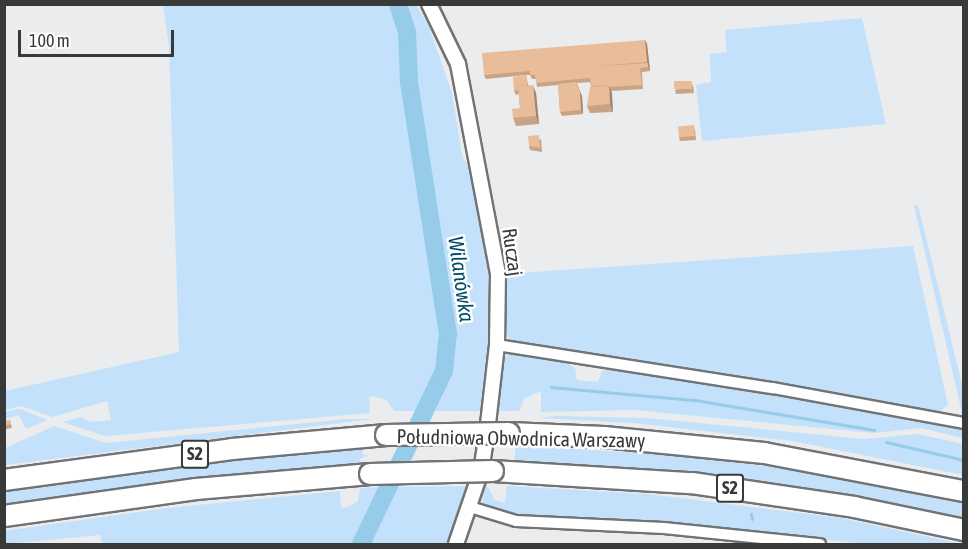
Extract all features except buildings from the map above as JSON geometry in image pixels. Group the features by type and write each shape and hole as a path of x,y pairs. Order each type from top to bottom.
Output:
{"highway":[{"name":"Południowa Obwodnica Warszawy","path":"4,480 232,449 386,435 510,433 754,451 830,462 963,491"},
{"name":"Południowa Obwodnica Warszawy","path":"4,516 196,489 370,474 493,471 692,483 854,507 963,530"}],"street":[{"name":"Ruczaj","path":"429,4 450,42 467,104 497,255 497,345 488,434 470,507 456,544"},
{"path":"497,345 796,392 963,423"},
{"path":"470,507 516,521 664,528 820,544"}],"shaded area":[{"path":"163,5 416,5 429,27 452,93 462,156 473,174 491,261 493,343 486,411 429,411 442,386 451,354 441,264 432,265 442,352 419,411 394,411 387,400 373,396 369,397 370,413 105,436 62,422 81,417 91,422 111,420 107,401 52,417 21,406 5,410 5,391 179,352 169,47"},
{"path":"862,18 886,124 702,141 696,85 711,82 710,54 727,52 725,30"},
{"path":"914,205 918,205 963,388 963,417"},
{"path":"913,246 948,405 939,412 515,343 505,334 504,274"},
{"path":"509,354 567,363 575,368 577,380 598,382 602,371 614,368 804,397 963,428 963,438 920,428 874,433 635,410 541,412 541,391 524,399 519,411 495,411 501,362"},
{"path":"19,409 47,420 26,429 19,415 5,419 5,412"},
{"path":"556,416 646,418 864,439 918,434 963,444 963,475 792,441 633,423 539,418"},
{"path":"347,419 372,419 5,465 5,448 54,426 106,443"},
{"path":"516,445 685,456 808,472 963,504 963,520 820,490 721,476 514,461"},
{"path":"362,449 363,455 368,455 360,459 360,465 191,480 5,505 4,489 198,463"},
{"path":"473,486 450,544 102,544 100,535 5,544 4,531 167,508 340,491 341,508 349,507 358,501 360,488 384,487 365,529 372,530 396,487"},
{"path":"482,486 487,486 495,500 505,503 507,486 648,494 841,518 962,544 866,544 692,525 519,516 483,504"}],"waterway":[{"name":"Wilanówka","path":"361,544 444,371 448,334 409,82 407,32 398,4"},
{"path":"551,387 695,400 875,430"},
{"path":"886,442 964,460"},
{"path":"751,514 752,519"}]}
